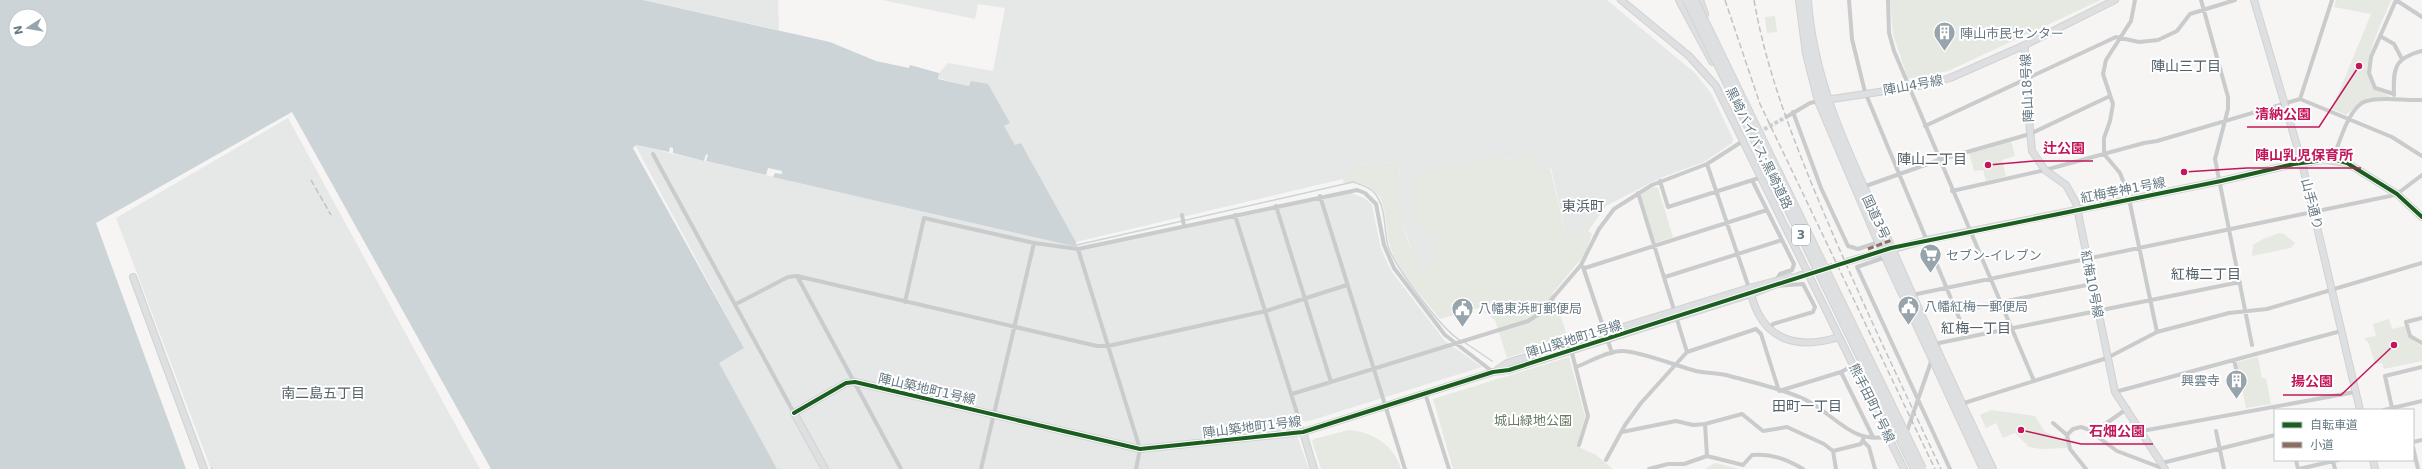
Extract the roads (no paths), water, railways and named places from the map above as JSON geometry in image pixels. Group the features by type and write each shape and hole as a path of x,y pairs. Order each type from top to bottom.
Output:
{"highway":[{"path":"1680,0 1733,94"},
{"name":"黒崎バイパス;黒崎道路","path":"1687,0 1916,469"},
{"name":"黒崎バイパス;黒崎道路","path":"1694,0 1922,469"},
{"path":"1699,0 1725,64"},
{"name":"国道3号","path":"1800,0 1807,54 1822,100 1878,242 1886,252 1912,295 1937,348 1984,469"},
{"name":"国道3号","path":"1807,0 1812,44 1822,100 1862,187 1886,252 1933,357 1992,469"}],"street":[{"name":"熊手田町1号線","path":"1621,0 1703,70 1716,86 1905,469"},
{"path":"1849,0 1852,39 1865,92 1967,337"},
{"path":"1888,0 1889,33 1908,87 2034,381"},
{"name":"陣山4号線","path":"1822,100 1865,92 1908,87 1950,78 2025,45 2115,0"},
{"path":"2135,0 2131,21 2104,65 2103,74 2113,112 2104,138 2104,154 2120,173 2129,199 2157,332"},
{"path":"2201,0 2228,97 2226,121 2215,159 2252,345"},
{"path":"1925,126 2116,37 2122,37 2139,42 2158,40 2177,31 2190,14 2235,0"},
{"name":"山手通り","path":"2254,0 2302,163 2360,409"},
{"path":"2300,99 2332,0"},
{"path":"2394,94 2375,88 2369,73 2371,57 2396,0 2422,17"},
{"path":"2380,36 2394,44 2402,59"},
{"name":"陣山18号線","path":"2025,45 2025,80 2032,151 2045,170 2066,185 2076,203 2077,210"},
{"path":"2394,100 2394,76 2396,66 2402,59 2422,51"},
{"path":"1862,187 1940,160 2030,134 2110,96"},
{"path":"1952,191 2157,142 2300,99 2392,137 2422,156"},
{"path":"1788,116 1793,112 1822,100"},
{"path":"2332,159 2349,118 2354,110 2366,101 2422,100"},
{"path":"1793,112 1821,188 1848,246 1858,249 1878,242"},
{"path":"1292,394 1528,321 1539,314 1583,267 1606,218 1638,192 1660,181 1707,164 1744,141"},
{"path":"653,154 825,469"},
{"name":"紅梅幸神1号線","path":"1886,252 1927,240 1970,231 2302,163 2332,159 2347,163 2397,194 2422,217"},
{"path":"1707,164 1759,317 1768,328 1779,337 1803,343 1816,343 1839,337"},
{"path":"1912,295 1947,286 2139,248 2397,194 2422,175"},
{"path":"1660,181 1668,207 1753,182 1762,177"},
{"path":"1753,182 1794,264 1792,270 1780,274 1776,282 1803,284 1814,307 1813,312 1773,324 1768,328"},
{"path":"905,302 924,218 1034,243 1078,250 1184,225 1320,196 1357,190 1372,199 1376,204 1384,245 1394,268 1446,335 1494,372"},
{"path":"1638,192 1677,314 1687,352"},
{"path":"1320,196 1384,406 1405,469"},
{"path":"1276,206 1331,382"},
{"path":"1583,267 1655,246 1767,210"},
{"name":"紅梅10号線","path":"2077,210 2107,358 2116,392"},
{"path":"1182,215 1184,225"},
{"path":"1235,215 1266,310 1314,469"},
{"path":"1665,277 1782,240"},
{"path":"981,469 1034,243"},
{"path":"1078,250 1140,449 1136,469"},
{"path":"1848,261 1886,252"},
{"path":"1886,252 1857,267 1950,469"},
{"path":"1958,405 2107,358 2157,332 2213,316 2268,309 2422,263"},
{"path":"1583,267 1612,353"},
{"path":"736,304 788,277 797,276 1097,346 1108,346 1266,310 1347,285"},
{"path":"797,276 901,469"},
{"path":"133,277 204,469"},
{"name":"陣山築地町1号線","path":"855,382 1140,449 1303,432 1494,372 1507,363 1606,337 1677,314 1749,288 1776,282"},
{"name":"陣山築地町1号線","path":"1677,314 1751,294 1776,282"},
{"path":"1905,469 1914,458 1906,435 1917,400 1939,343 2240,282"},
{"path":"1957,311 2092,284"},
{"path":"2422,318 2406,322 2410,336 2422,343"},
{"path":"1606,460 1641,403 1687,352 1756,329 1761,334 1779,391"},
{"path":"2164,466 2128,408 2116,392 2341,331"},
{"path":"1571,347 1588,416 1578,445"},
{"path":"1576,367 1612,353 1626,352 1675,365 1725,375 1802,398 1820,407 1839,425 1864,439 1869,447 1875,469"},
{"path":"2234,360 2241,388"},
{"path":"1779,391 1841,372 1854,365"},
{"path":"2392,408 2385,376 2422,367"},
{"path":"1841,372 1873,437"},
{"path":"794,413 846,383 855,382"},
{"path":"2283,408 2355,392"},
{"path":"1425,393 1449,469"},
{"path":"2388,409 2422,401"},
{"path":"2091,434 2128,408"},
{"path":"2142,431 2274,409"},
{"path":"1622,432 1676,421 1693,425 1705,424 1742,414 1763,431 1787,427 1824,444 1834,451 1836,469"},
{"path":"2053,423 2067,435 2070,449 2086,469"},
{"path":"1705,424 1707,456"},
{"path":"2067,435 2073,429 2080,427 2087,429 2091,434 2117,451 2162,468 2164,466 2219,448 2274,435"},
{"path":"2216,431 2224,469"},
{"path":"1834,451 1864,439 1890,436"},
{"path":"2414,451 2418,469"},
{"path":"1649,469 1668,464 1684,464 1707,456 1744,467 1752,455 1764,454 1790,461 1803,469"},
{"path":"2299,469 2333,461 2335,469"}],"waterway":[{"path":"1077,245 1353,182 1367,187 1376,195 1381,203 1388,246 1392,256 1431,312 1453,335 1461,341"},
{"path":"1464,342 1492,361"}],"tunnel":[{"path":"1743,141 1788,116"},
{"path":"1801,275 1849,261"}],"railway":[{"path":"1725,0 1760,104 1935,469"},
{"path":"1754,0 1772,76 1808,175 1832,233 1941,469"},
{"path":"311,180 331,215"}],"place":[{"name":"陣山市民センター","path":"1944,52"},
{"name":"清納公園","path":"2359,66"},
{"name":"辻公園","path":"1988,165"},
{"name":"陣山乳児保育所","path":"2184,172"},
{"name":"セブン-イレブン","path":"1930,274"},
{"name":"八幡紅梅一郵便局","path":"1909,326"},
{"name":"八幡東浜町郵便局","path":"1462,328"},
{"name":"揚公園","path":"2394,345"},
{"name":"興雲寺","path":"2236,400"},
{"name":"石畑公園","path":"2021,430"}],"district":[{"name":"陣山三丁目","path":"2186,66"},
{"name":"陣山二丁目","path":"1932,159"},
{"name":"東浜町","path":"1583,206"},
{"name":"紅梅二丁目","path":"2206,274"},
{"name":"紅梅一丁目","path":"1976,328"},
{"name":"南二島五丁目","path":"323,393"},
{"name":"田町一丁目","path":"1807,406"}],"park label":[{"name":"城山緑地公園","path":"1533,420"}]}
